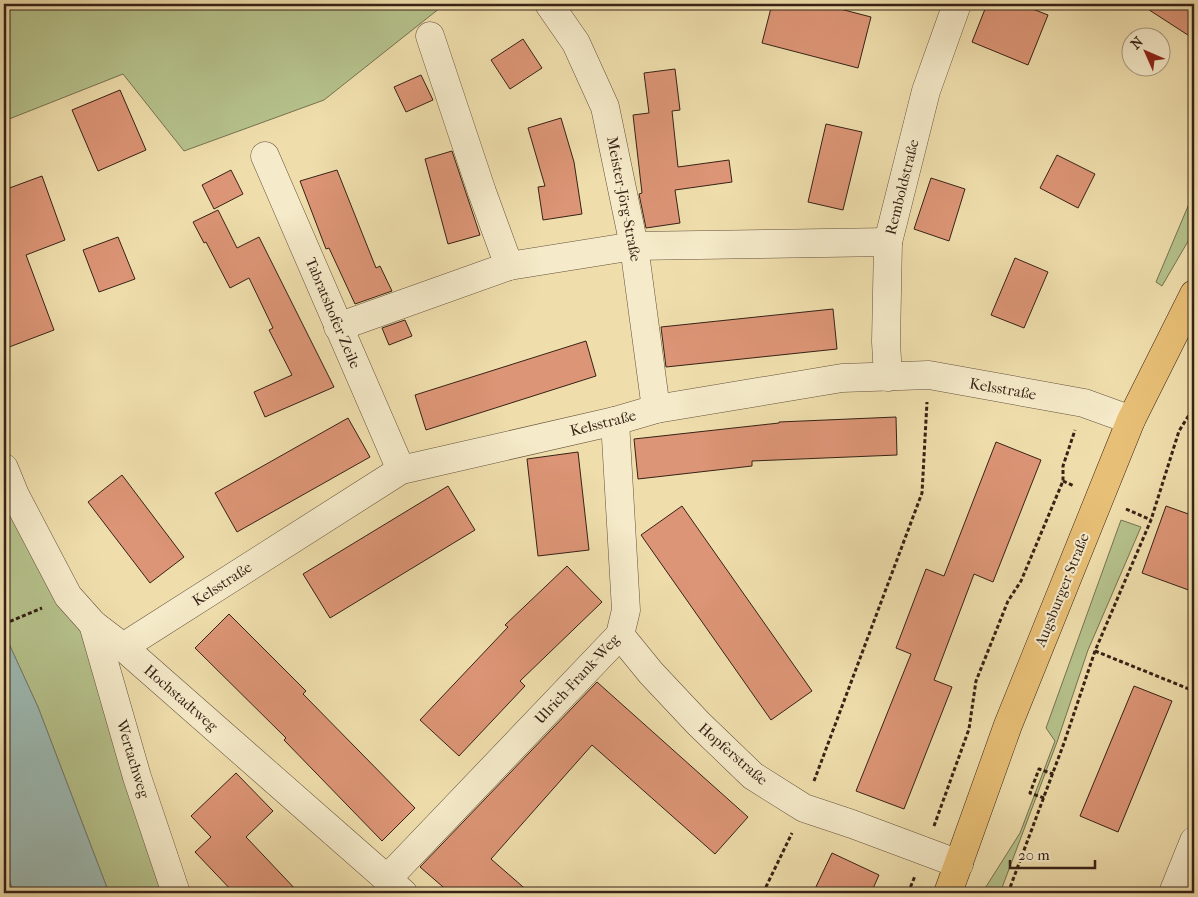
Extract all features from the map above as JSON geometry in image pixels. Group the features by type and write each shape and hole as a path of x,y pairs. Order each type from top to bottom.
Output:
{"main road":[{"name":"Augsburger Straße","path":"948,893 1008,724 1131,420 1194,296"}],"street":[{"name":"Meister-Jörg-Straße","path":"549,4 576,43 605,107 634,246 656,410"},
{"name":"Remboldstraße","path":"888,377 886,342 888,242 926,91 957,4"},
{"path":"430,36 509,266"},
{"name":"Tabratshofer Zeile","path":"264,156 401,470"},
{"path":"338,327 509,266 634,246 888,242"},
{"name":"Kelsstraße","path":"123,647 401,470 656,410 842,378 928,376 1084,403 1131,420"},
{"name":"Ulrich-Frank-Weg","path":"395,886 620,635 626,610 615,421"},
{"name":"Hochstadtweg","path":"4,468 15,495 68,596 94,624 123,647 395,886"},
{"name":"Wertachweg","path":"94,624 137,777 176,893"},
{"name":"Hopferstraße","path":"620,635 650,673 753,776 804,808 959,864"},
{"path":"1174,893 1194,841"}],"path":[{"path":"763,893 804,808 922,493 928,376"},
{"path":"908,893 969,730 976,682 1008,600 1021,581 1064,481 1063,466 1084,403"},
{"path":"1008,893 1044,798 1095,651 1150,520 1179,431 1194,407"},
{"path":"4,624 39,609"},
{"path":"1095,651 1194,691"},
{"path":"1044,798 1030,793 1039,769 1052,774"}],"green space":[{"path":"4,4 445,4 324,100 184,151 123,74 4,121"},
{"path":"1194,192 1194,231 1162,286 1156,282"},
{"path":"4,495 90,628 172,893 109,893 38,707 4,633"},
{"path":"1121,520 1141,527 1088,650 1057,742 1000,893 982,893 1020,833 1055,741 1046,728"},
{"path":"4,865 14,893 4,893"}],"water":[{"path":"4,633 38,707 109,893 14,893 4,865"}],"building":[{"path":"772,4 821,4 871,17 858,68 762,43"},
{"path":"987,4 1020,4 1048,15 1028,65 972,42"},
{"path":"1140,4 1194,4 1194,39"},
{"path":"523,39 542,68 510,89 491,60"},
{"path":"675,69 680,110 672,111 678,167 729,160 732,182 675,190 680,223 646,228 639,194 642,193 633,115 649,113 644,73"},
{"path":"421,75 433,100 406,112 394,87"},
{"path":"120,90 146,150 98,171 72,110"},
{"path":"561,118 574,162 582,214 543,220 538,187 545,186 528,128"},
{"path":"826,124 862,132 843,210 808,202"},
{"path":"452,151 480,235 448,244 425,159"},
{"path":"1057,155 1095,174 1078,208 1040,188"},
{"path":"231,170 243,194 214,209 202,185"},
{"path":"337,170 376,268 380,266 392,291 355,304 329,248 326,249 300,181"},
{"path":"42,176 65,240 26,255 54,330 4,349 4,190"},
{"path":"931,178 965,189 949,241 914,229"},
{"path":"218,210 237,248 259,237 334,387 265,417 254,392 292,375 269,330 273,328 249,278 230,288 206,242 204,243 193,222"},
{"path":"118,237 135,279 99,292 83,250"},
{"path":"1015,258 1048,272 1024,328 991,315"},
{"path":"833,309 837,349 666,367 661,327"},
{"path":"405,320 412,336 389,345 382,328"},
{"path":"586,341 596,376 426,430 415,395"},
{"path":"896,417 897,455 752,461 752,466 638,479 634,439 779,422"},
{"path":"348,418 370,457 237,532 215,493"},
{"path":"996,442 1041,460 993,582 974,574 934,680 952,687 904,809 856,791 911,654 896,648 926,569 944,576"},
{"path":"578,452 589,550 538,556 527,459"},
{"path":"122,475 184,557 150,583 88,502"},
{"path":"448,486 475,530 330,618 303,574"},
{"path":"682,506 812,691 771,720 641,535"},
{"path":"1166,506 1194,516 1194,592 1142,573"},
{"path":"567,566 602,602 520,681 525,686 459,756 420,720 508,627 505,625"},
{"path":"229,614 306,691 303,694 415,808 382,841 284,740 286,738 195,648"},
{"path":"597,682 748,817 715,854 592,745 491,859 530,893 450,893 420,867"},
{"path":"1134,686 1172,701 1118,832 1080,816"},
{"path":"236,773 273,811 246,837 299,893 234,893 195,852 211,837 191,816"},
{"path":"832,853 879,875 871,893 813,893"}]}
